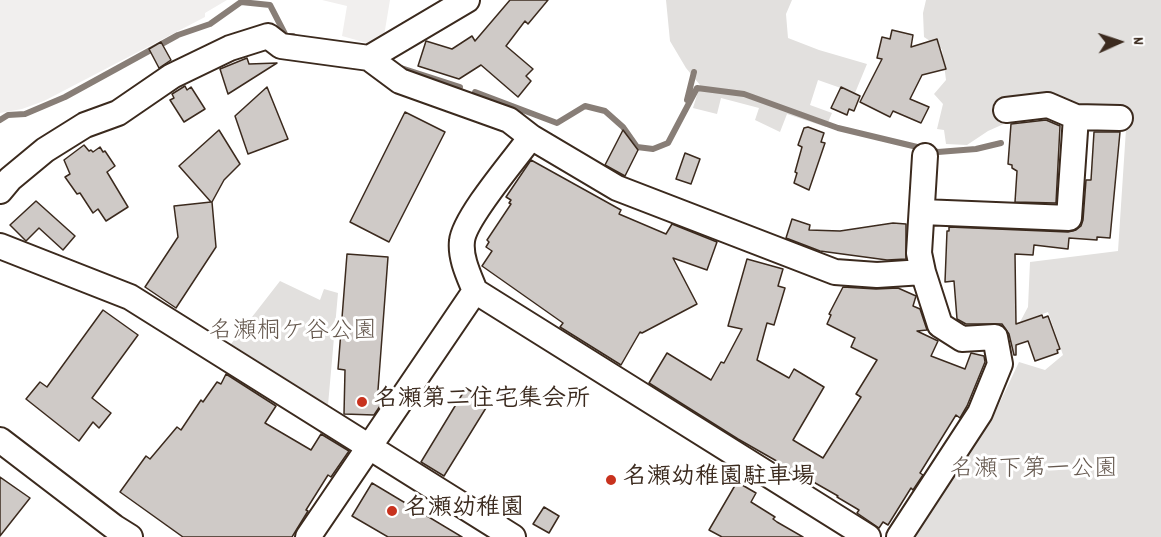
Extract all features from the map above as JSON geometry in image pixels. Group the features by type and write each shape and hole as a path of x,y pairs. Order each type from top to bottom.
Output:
{"street":[{"path":"369,58 467,0"},
{"path":"0,191 10,179 45,150 85,125 118,113 172,76 230,48 268,36 282,46 369,58 400,81 508,120 531,137 617,188 835,272 877,275 923,272"},
{"path":"1006,110 1048,105 1076,117 1120,118"},
{"path":"922,212 1069,218 1076,117"},
{"path":"531,137 468,222 462,241 463,260 476,291 868,537"},
{"path":"899,537 980,413 1000,364 995,337 962,339 940,325 923,272 920,253 925,156"},
{"path":"0,246 130,297 513,537"},
{"path":"308,537 476,291"},
{"path":"0,440 130,537"}],"shaded area":[{"path":"0,0 227,0 205,13 205,17 44,101 22,109 0,113"},
{"path":"322,0 390,0 383,42 374,45 342,36 347,6"}],"green space":[{"path":"666,0 792,0 786,14 788,38 867,64 855,93 818,80 810,105 832,113 826,127 787,114 780,132 755,120 759,108 721,98 717,114 693,108 700,85 686,68 670,41"},
{"name":"名瀬下第一公園","path":"926,0 1161,0 1161,537 909,537 992,419 1019,362 1045,370 1063,355 1048,312 1020,322 1028,307 1030,262 1118,251 1127,114 1004,107 1006,123 988,131 967,145 946,144 944,130 937,129 943,104 934,94 946,80 942,49 924,37 923,13"},
{"name":"名瀬桐ケ谷公園","path":"280,281 320,300 324,289 338,293 328,405 231,344"}],"building":[{"path":"510,0 548,0 528,24 525,21 506,46 533,69 526,76 531,81 518,97 481,65 459,79 418,66 426,41 452,49 472,36 475,41"},
{"path":"892,30 913,35 911,47 937,39 946,69 922,75 910,99 929,107 921,123 893,111 890,117 860,102 882,59 877,58 882,37 890,39"},
{"path":"161,42 171,60 159,68 149,49"},
{"path":"247,58 249,64 277,63 228,94 220,69"},
{"path":"185,86 187,90 191,87 205,109 184,122 170,100 174,98 172,94"},
{"path":"267,87 288,139 248,154 235,116"},
{"path":"841,87 860,96 854,111 849,109 847,115 831,108"},
{"path":"405,112 445,132 389,242 350,222"},
{"path":"1046,120 1060,126 1056,203 1015,202 1017,171 1008,164 1011,124"},
{"path":"808,127 824,133 821,142 825,143 809,190 794,183 802,147 798,145 804,128"},
{"path":"219,130 240,164 224,180 212,202 216,247 176,308 145,287 178,237 174,206 211,202 179,166"},
{"path":"623,130 638,150 625,176 605,165"},
{"path":"1094,132 1120,132 1110,238 1097,237 1097,240 1069,238 1068,249 1034,245 1033,255 1015,254 1016,324 1042,315 1043,318 1048,316 1060,349 1057,350 1058,353 1035,361 1028,341 1016,345 1016,355 1014,355 1009,334 1002,324 966,324 957,319 954,281 945,282 947,231 949,227 1068,232 1076,230 1081,226 1083,220 1086,180 1091,180"},
{"path":"84,145 89,151 93,152 100,147 103,152 105,151 115,166 107,172 128,207 106,221 98,209 93,213 80,193 77,194 65,177 70,174 64,160"},
{"path":"685,153 700,159 691,184 676,179"},
{"path":"531,160 621,210 619,214 666,234 672,224 717,242 707,270 673,258 697,304 640,332 621,365 560,327 563,323 482,266 492,251 486,247 489,242 487,240 511,204 509,203 511,200 506,197"},
{"path":"36,201 75,236 63,250 39,228 26,241 10,225"},
{"path":"792,219 810,225 809,230 840,231 893,223 906,224 906,259 887,260 820,251 786,238"},
{"path":"347,254 388,257 378,390 380,390 380,406 374,415 344,414 345,370 338,369"},
{"path":"747,259 783,269 778,286 785,288 774,325 767,323 757,360 789,378 794,369 824,387 793,440 823,458 861,397 856,394 877,360 851,347 855,338 827,324 831,315 829,314 843,287 898,288 916,296 913,306 920,309 927,330 917,331 938,341 931,356 965,369 971,353 984,356 985,362 967,406 960,418 956,415 920,473 923,475 913,490 911,488 888,525 883,522 879,528 857,513 859,510 838,496 738,439 649,383 667,353 711,380 721,362 724,363 742,329 728,326"},
{"path":"103,310 138,335 92,398 111,413 99,428 93,422 79,441 26,399 40,382 47,387"},
{"path":"226,374 276,406 265,423 311,450 321,434 349,451 331,477 328,475 292,537 183,537 120,492 146,456 150,459 177,427 181,430 201,400 203,402 217,382 221,384"},
{"path":"466,388 489,403 444,476 421,462"},
{"path":"0,477 30,498 0,536"},
{"path":"737,482 756,493 751,502 775,517 773,519 777,522 803,537 722,537 709,530"},
{"path":"372,483 462,537 388,537 352,516"},
{"path":"544,507 559,516 549,533 533,524"}],"waterway":[{"path":"0,120 8,115 25,114 65,97 178,35 210,24 241,2 270,5 286,36 293,36"},
{"path":"398,67 460,87"},
{"path":"687,100 694,72"},
{"path":"475,92 557,123 585,106 605,111 623,127 637,147 653,149 668,143 697,88 744,94 838,128 938,152 976,149 1001,143"}],"place":[{"name":"名瀬第二住宅集会所","path":"362,402"},
{"name":"名瀬幼稚園駐車場","path":"611,480"},
{"name":"名瀬幼稚園","path":"392,511"}]}
